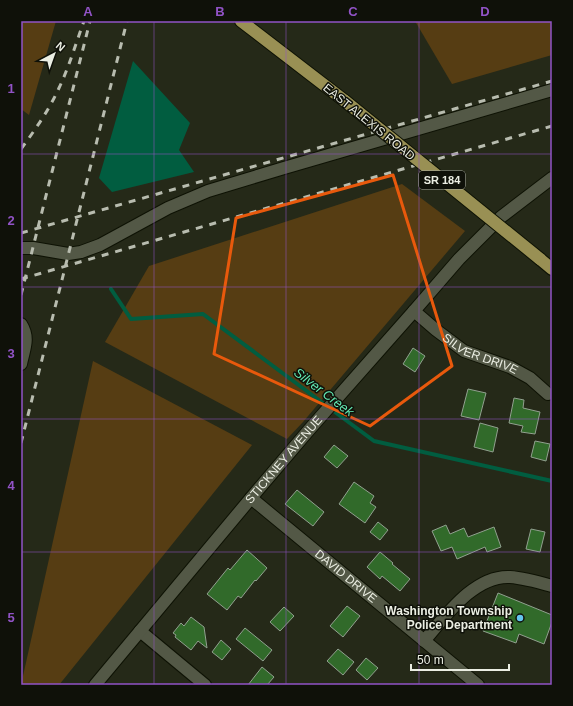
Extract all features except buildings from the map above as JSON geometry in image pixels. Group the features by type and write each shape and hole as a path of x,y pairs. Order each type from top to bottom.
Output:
{"main road":[{"name":"EAST ALEXIS ROAD","path":"241,21 345,101 552,269"}],"street":[{"path":"21,248 33,248 68,254 81,252 100,245 168,208 208,191 552,90"},
{"name":"STICKNEY AVENUE","path":"96,685 250,498 459,259 497,220 552,178"},
{"name":"SILVER DRIVE","path":"414,311 464,351 510,367 530,378 548,394"},
{"path":"21,324 25,330 26,337 21,364"},
{"name":"DAVID DRIVE","path":"250,498 478,685"},
{"path":"424,641 464,596 479,586 501,578 509,577 552,586"},
{"path":"140,631 205,685"}],"highlighted area":[{"path":"393,175 452,366 370,426 214,354 236,218"}],"shaded area":[{"path":"21,21 56,21 29,115 21,109"},
{"path":"415,21 552,21 552,55 452,84"},
{"path":"133,61 190,123 179,150 194,172 112,192 99,178"},
{"path":"402,184 465,231 287,439 105,342 149,266"},
{"path":"93,361 252,445 59,685 21,685"}],"waterway":[{"name":"Silver Creek","path":"111,289 131,319 203,314 374,441 552,481"}],"railway":[{"path":"21,149 42,120 55,96 66,72 84,21"},
{"path":"21,295 90,21"},
{"path":"21,443 127,21"},
{"path":"21,233 552,81"},
{"path":"21,279 552,126"}],"place":[{"name":"Washington Township Police Department","path":"520,618"}]}
